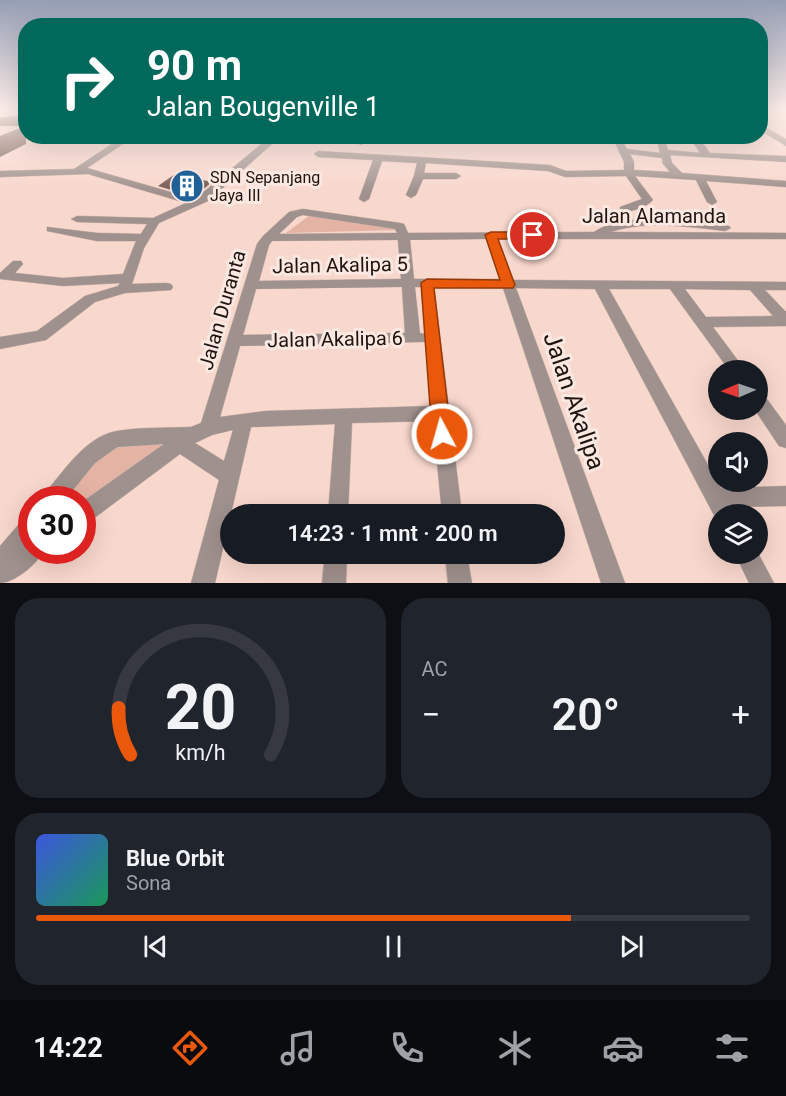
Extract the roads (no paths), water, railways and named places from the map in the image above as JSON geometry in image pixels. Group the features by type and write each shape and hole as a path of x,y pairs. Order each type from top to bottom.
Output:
{"street":[{"path":"78,170 119,144"},
{"path":"77,219 155,220 197,203 255,158 269,144"},
{"path":"620,144 629,162 629,174 648,200 639,206 624,208"},
{"path":"662,144 669,164 680,176"},
{"path":"699,144 707,156"},
{"path":"624,151 786,159"},
{"path":"318,154 550,168 565,174 680,176 786,184"},
{"path":"364,199 379,157"},
{"path":"411,195 419,176 422,159"},
{"path":"0,174 78,170 98,173 197,203"},
{"path":"419,176 456,176"},
{"path":"700,178 712,202"},
{"name":"Jalan Duranta","path":"209,426 261,252 267,238 293,214 297,212 400,231 491,235"},
{"path":"0,343 40,336 90,299 126,284 143,238 155,220"},
{"path":"51,229 97,237 143,238"},
{"path":"267,238 400,231 409,285 413,338"},
{"name":"Jalan Alamanda","path":"491,235 784,237"},
{"name":"Jalan Akalipa","path":"491,235 613,583"},
{"path":"17,264 5,276 63,282 166,287"},
{"path":"427,283 439,414 451,504"},
{"name":"Jalan Akalipa 5","path":"252,285 427,283 786,286"},
{"path":"600,285 719,504"},
{"path":"753,285 786,321"},
{"path":"675,286 730,360"},
{"path":"702,322 786,321"},
{"name":"Jalan Akalipa 6","path":"236,341 433,339"},
{"path":"96,505 186,439 209,426 244,420 439,414"},
{"path":"768,414 786,440"},
{"path":"339,504 344,416"},
{"path":"200,578 244,420"},
{"path":"64,486 87,458 104,444 116,439 186,439 230,476"},
{"path":"733,504 786,496"},
{"path":"0,563 18,541"},
{"path":"0,575 18,561"},
{"path":"334,583 335,564"},
{"path":"457,564 460,583"},
{"path":"752,564 762,583"}],"place":[{"name":"SDN Sepanjang Jaya III","path":"187,186"}]}
